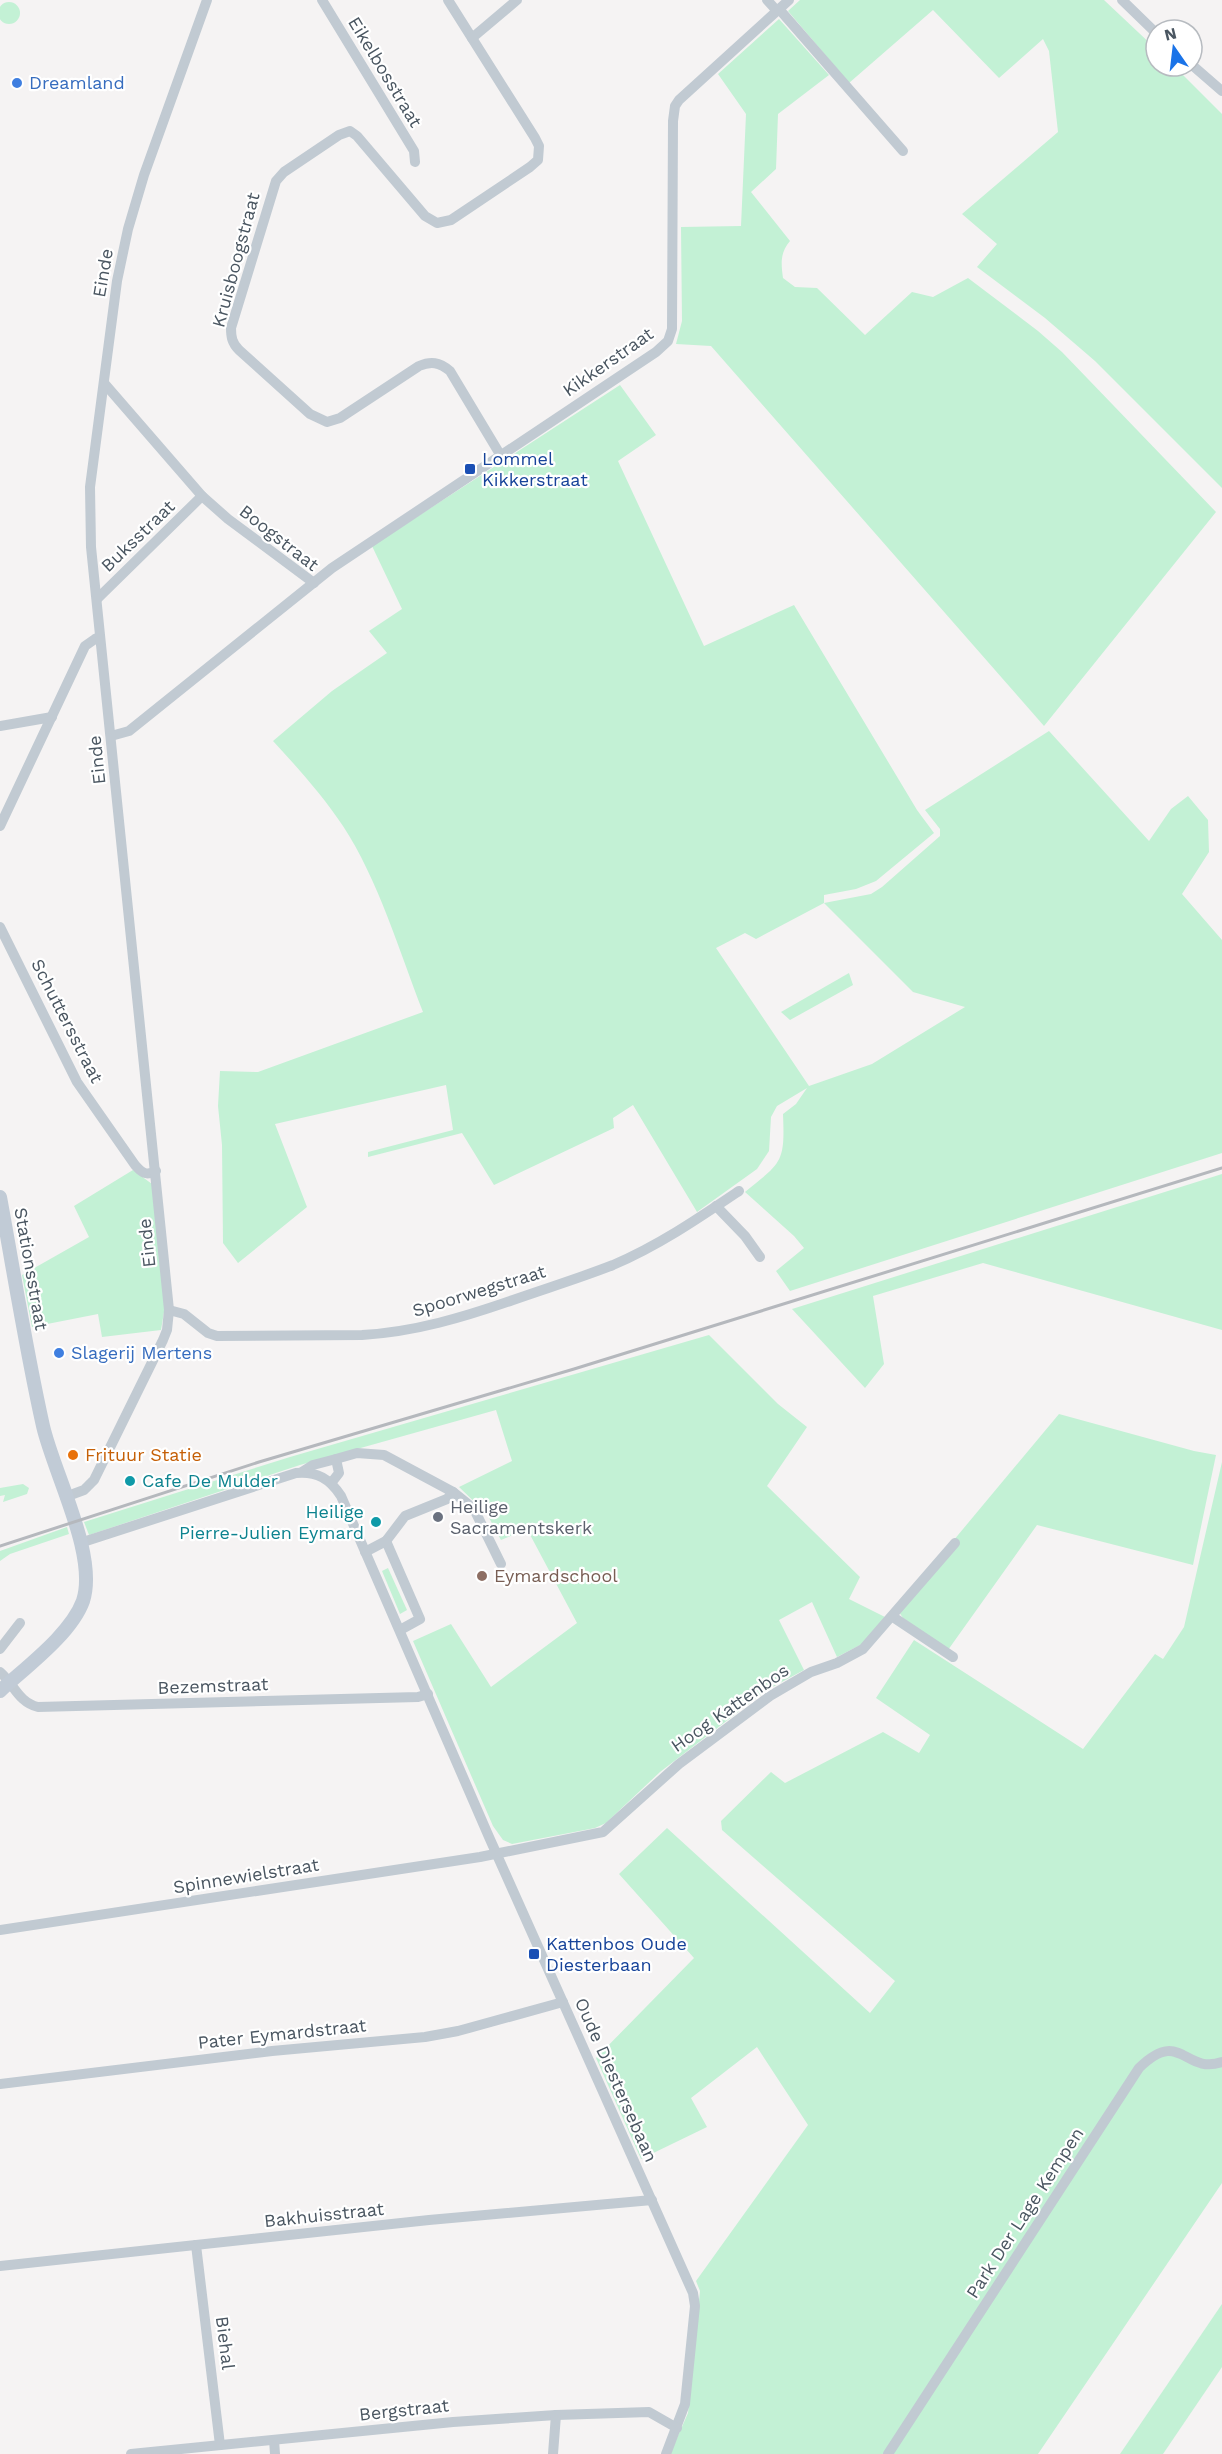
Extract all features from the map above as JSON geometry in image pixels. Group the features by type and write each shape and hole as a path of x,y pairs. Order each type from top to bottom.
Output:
{"main road":[{"name":"Stationsstraat","path":"0,1197 40,1412 86,1567 85,1591 82,1603 73,1620 60,1635 3,1682"}],"street":[{"name":"Einde","path":"65,1497 84,1490 94,1480 163,1340 167,1330 169,1310 89,518 90,487 117,281 128,229 158,133 207,0"},
{"name":"Eikelbosstraat","path":"322,0 414,151 415,162"},
{"path":"448,0 472,38 517,0"},
{"path":"767,0 903,151"},
{"name":"Kikkerstraat","path":"314,583 332,568 656,352 668,341 672,328 675,106 721,60 789,0"},
{"path":"1122,0 1144,21"},
{"name":"Kruisboogstraat","path":"472,38 535,138 539,153 538,160 451,220 437,223 425,216 363,143 350,131 339,135 284,172 276,181 231,328 232,340 239,350 310,414 327,422 340,418 419,366 433,362 439,364 450,371 501,456"},
{"path":"1204,75 1222,91"},
{"name":"Boogstraat","path":"104,383 202,496 236,525 314,583 129,731 111,736"},
{"name":"Buksstraat","path":"97,599 202,496"},
{"path":"0,826 86,646 100,637"},
{"path":"0,726 52,717"},
{"name":"Schuttersstraat","path":"0,927 77,1082 135,1165 143,1173 149,1175 156,1172"},
{"name":"Spoorwegstraat","path":"169,1310 184,1314 208,1334 217,1336 362,1335 431,1326 613,1264 687,1226 739,1191"},
{"path":"716,1206 745,1236 760,1257"},
{"path":"80,1544 302,1472 313,1465 357,1453 384,1455 453,1492 474,1509 501,1564"},
{"path":"302,1472 314,1473 332,1482 339,1473 336,1459"},
{"name":"Oude Diestersebaan","path":"332,1482 341,1496 693,2293 695,2306 685,2404 666,2454"},
{"path":"365,1552 386,1541 405,1516 447,1499 453,1492"},
{"path":"386,1541 420,1619 400,1630"},
{"name":"Hoog Kattenbos","path":"497,1853 596,1834 609,1828 663,1777 783,1688 811,1672 837,1663 863,1649 955,1543"},
{"path":"893,1617 953,1657"},
{"path":"0,1649 20,1623"},
{"name":"Bezemstraat","path":"3,1682 24,1701 38,1707 418,1697 428,1694"},
{"name":"Spinnewielstraat","path":"0,1930 497,1853"},
{"name":"Pater Eymardstraat","path":"0,2084 272,2051 425,2037 458,2031 563,2002"},
{"name":"Park Der Lage Kempen","path":"888,2454 1139,2068 1155,2054 1168,2050 1174,2050 1201,2064 1222,2062"},
{"name":"Bakhuisstraat","path":"0,2266 429,2220 652,2200"},
{"name":"Biehal","path":"196,2246 220,2445"},
{"name":"Bergstraat","path":"131,2454 453,2422 556,2415 649,2412 677,2428"},
{"path":"554,2454 556,2415"},
{"path":"274,2440 275,2454"}],"green space":[{"path":"800,0 1104,0 1144,38 1144,78 1186,78 1222,114 1222,488 1095,361 1045,318 977,267 997,244 962,214 1058,132 1049,51 1043,39 999,78 933,10 849,83 788,11"},
{"path":"9,2 17,5 20,13 17,21 9,24 1,21 -2,13 1,5"},
{"path":"779,19 829,75 778,114 776,169 751,192 790,241 782,258 783,278 795,287 817,288 865,335 912,292 933,297 968,278 1062,352 1216,512 1044,726 711,346 676,344 682,321 681,227 741,226 746,114 718,74"},
{"path":"620,385 656,435 618,461 704,646 794,605 917,810 934,833 876,881 856,889 824,895 824,903 871,894 882,887 940,836 940,829 925,810 1049,731 1149,841 1171,809 1188,796 1208,820 1209,852 1182,894 1222,940 1222,1153 790,1291 776,1271 804,1248 794,1236 745,1192 767,1174 779,1160 783,1143 783,1114 796,1104 807,1088 777,1106 771,1117 769,1151 757,1169 697,1212 633,1105 613,1118 614,1128 494,1185 462,1133 368,1157 368,1152 453,1130 446,1085 275,1124 307,1207 238,1263 223,1243 222,1145 218,1106 220,1071 258,1072 423,1012 388,917 356,847 327,804 273,741 332,691 387,653 369,631 402,609 372,546","holes":["824,903 913,992 965,1007 872,1064 809,1086 716,948 745,933 756,939"]},
{"path":"849,973 853,985 790,1020 781,1012"},
{"path":"133,1170 152,1184 165,1306 161,1330 102,1337 98,1314 32,1327 22,1275 89,1237 74,1206"},
{"path":"1222,1174 1222,1330 983,1263 873,1296 884,1364 865,1388 792,1309"},
{"path":"709,1335 778,1404 807,1427 767,1486 860,1577 849,1599 887,1618 862,1644 837,1657 812,1602 779,1620 804,1670 767,1690 660,1772 606,1823 595,1828 512,1844 503,1840 493,1826 413,1641 451,1624 491,1687 577,1623 527,1529 501,1540 487,1514 459,1487 512,1461 496,1410 300,1465 89,1535 84,1522 290,1457"},
{"path":"1059,1414 1216,1455 1193,1565 1037,1525 948,1650 903,1618 899,1612 953,1541"},
{"path":"1222,1462 1222,2183 1038,2454 670,2454 688,2413 700,2291 696,2281 808,2125 757,2047 691,2098 707,2127 641,2159 596,2058 694,1958 619,1874 667,1828 870,2013 895,1981 722,1830 721,1821 771,1772 785,1783 883,1732 919,1753 930,1735 876,1698 914,1640 1083,1749 1155,1654 1163,1659 1184,1627"},
{"path":"23,1484 29,1488 27,1494 3,1502 5,1495 0,1496 0,1488"},
{"path":"67,1527 69,1534 10,1554 0,1561 0,1551"},
{"path":"388,1568 407,1610 400,1614 382,1571"},
{"path":"1222,2304 1222,2367 1163,2454 1120,2454"}],"railway":[{"path":"0,1546 259,1462 574,1369 1222,1168"}],"place":[{"name":"Dreamland","path":"17,83"},
{"name":"Lommel Kikkerstraat","path":"470,469"},
{"name":"Slagerij Mertens","path":"59,1353"},
{"name":"Frituur Statie","path":"73,1455"},
{"name":"Cafe De Mulder","path":"130,1481"},
{"name":"Heilige Sacramentskerk","path":"438,1517"},
{"name":"Heilige Pierre-Julien Eymard","path":"376,1522"},
{"name":"Eymardschool","path":"482,1576"},
{"name":"Kattenbos Oude Diesterbaan","path":"534,1954"}]}
